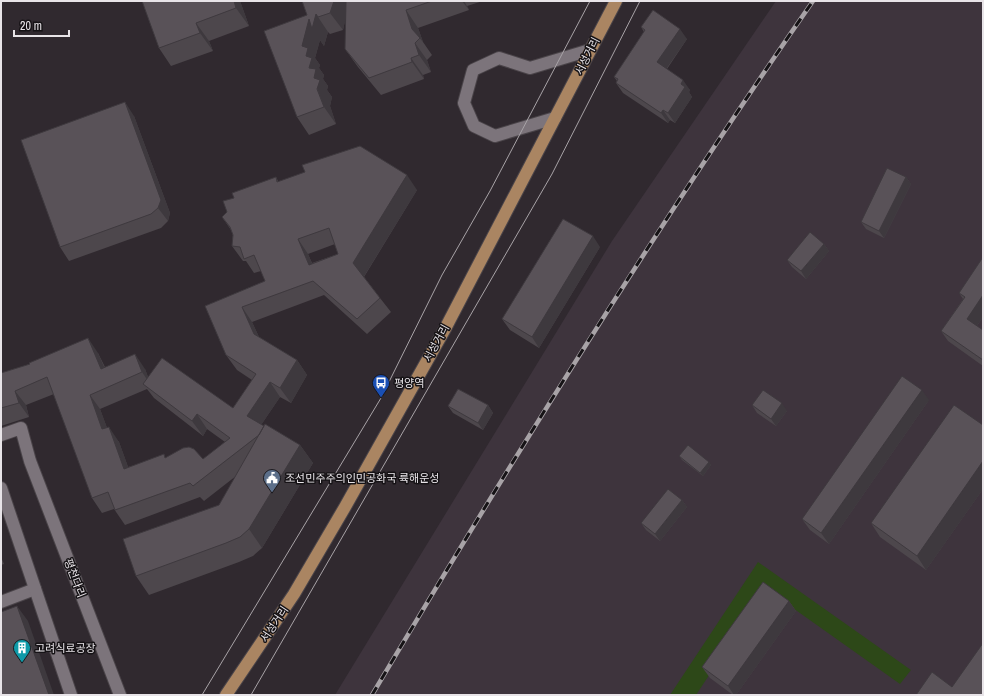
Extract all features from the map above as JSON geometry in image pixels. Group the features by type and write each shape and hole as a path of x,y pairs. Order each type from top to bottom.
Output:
{"main road":[{"name":"서성거리","path":"226,695 294,594 345,507 446,327 616,1"}],"street":[{"path":"555,118 495,136 474,126 464,103 473,70 499,58 530,68 590,50"},
{"name":"평천다리","path":"1,435 21,428 30,461 120,695"},
{"path":"1,488 70,695"},
{"path":"1,602 35,589"}],"shaded area":[{"path":"776,1 983,1 983,695 335,695 612,241"}],"green space":[{"path":"758,562 911,670 900,684 766,589 696,695 670,695"}],"building":[{"path":"142,1 234,1 236,8 196,23 200,33 159,48"},
{"path":"302,1 334,1 330,13 318,17 316,14 312,29 309,19 302,46 308,48 306,56 312,58 309,68 316,69 314,78 320,80 317,89 324,107 297,117 264,31 307,15"},
{"path":"346,1 432,1 406,10 412,29 420,38 415,43 419,55 411,58 412,62 369,78 345,49"},
{"path":"653,10 680,29 657,62 683,80 681,84 685,87 668,113 663,110 661,113 616,83 618,79 614,77 645,30 641,27"},
{"path":"125,102 161,200 158,208 151,214 60,247 21,140"},
{"path":"360,146 407,175 353,263 380,298 357,319 313,281 242,307 254,334 297,360 280,388 270,382 247,416 264,426 259,435 193,486 190,483 115,510 108,492 92,498 47,377 15,391 19,403 1,408 1,373 30,364 29,363 88,338 101,369 135,354 142,372 90,395 102,429 109,427 124,469 164,454 165,458 183,448 189,447 194,449 203,459 230,438 197,414 192,421 143,384 162,358 233,408 256,374 226,355 205,306 265,281 254,255 244,259 240,247 232,246 233,235 230,227 222,217 227,212 223,201 234,198 232,193 276,177 277,182 305,172 302,165","holes":["329,228 338,254 309,265 298,239"]},
{"path":"887,168 906,177 879,231 861,222"},
{"path":"563,219 593,236 532,337 502,319"},
{"path":"810,232 824,244 801,271 787,260"},
{"path":"983,257 983,295 967,319 983,330 983,360 941,331 965,297 959,293"},
{"path":"902,376 922,390 821,533 802,519"},
{"path":"458,389 488,405 478,423 448,406"},
{"path":"763,390 782,403 771,419 752,405"},
{"path":"954,405 983,425 983,461 917,556 871,523"},
{"path":"265,424 300,445 249,529 240,537 226,543 136,576 123,539 219,505"},
{"path":"688,445 709,462 700,473 679,456"},
{"path":"668,489 682,500 655,534 641,523"},
{"path":"763,582 789,601 728,686 702,667"},
{"name":"고려식료공장","path":"17,606 49,695 1,695 1,612"},
{"path":"983,643 983,695 916,695 932,672 952,687"}],"tram line":[{"path":"202,695 381,398 442,275 490,191 590,1"},
{"path":"251,695 552,174 640,1"}],"railway":[{"path":"372,695 586,344 698,171 813,1"}],"place":[{"name":"평양역","path":"381,398"},
{"name":"조선민주주의인민공화국 륙해운성","path":"272,493"},
{"name":"고려식료공장","path":"22,663"}]}
